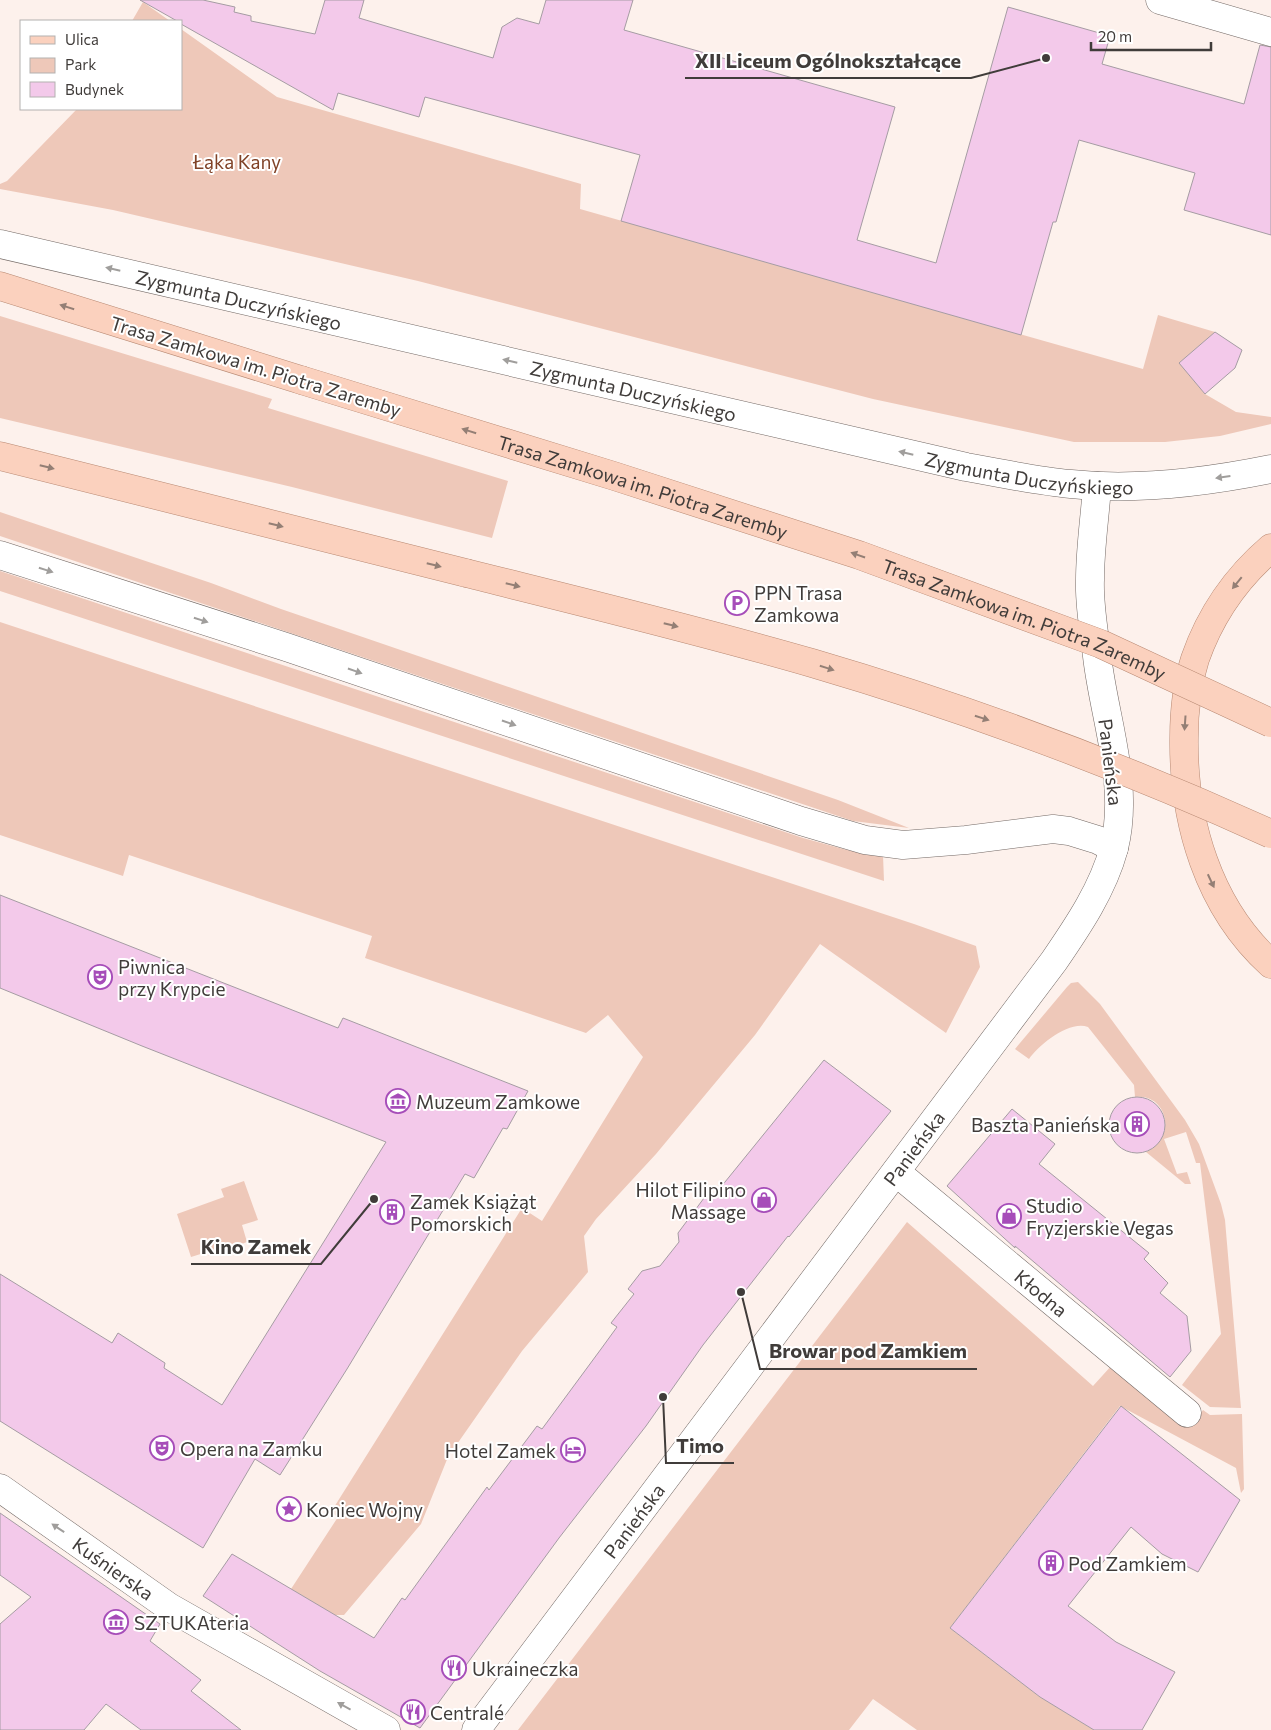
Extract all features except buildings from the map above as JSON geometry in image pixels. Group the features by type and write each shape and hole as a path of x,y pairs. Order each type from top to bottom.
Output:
{"main road":[{"name":"Trasa Zamkowa im. Piotra Zaremby","path":"0,286 668,493 868,558 1101,644 1271,723"},
{"path":"0,456 698,632 822,666 989,720 1065,748 1211,807 1271,834"},
{"path":"1271,548 1230,592 1209,625 1194,661 1186,701 1184,754 1185,784 1190,814 1199,848 1218,894 1243,932 1271,964"}],"street":[{"path":"1160,0 1271,32"},
{"name":"Zygmunta Duczyńskiego","path":"0,244 966,467 1040,480 1097,486 1189,482 1271,469"},
{"name":"Panieńska","path":"476,1730 1054,962 1089,907 1114,848 1119,811 1119,789 1097,658 1090,583 1092,532 1096,512 1097,486"},
{"path":"0,555 286,647 801,821 865,840 903,845 966,840 1053,829 1069,831 1098,840 1114,848"},
{"name":"Kłodna","path":"896,1172 1186,1413"},
{"name":"Kuśnierska","path":"0,1488 169,1607 386,1730"}],"green space":[{"path":"143,2 169,20 133,20"},
{"name":"Łąka Kany","path":"182,30 277,97 581,184 580,209 1143,369 1158,315 1215,332 1180,363 1205,394 1236,412 1271,417 1271,424 1220,436 1165,442 1074,442 873,399 418,281 113,210 0,189 0,184 7,181 76,110 182,110"},
{"path":"0,316 272,399 268,408 508,481 492,538 292,487 0,418"},
{"path":"0,512 838,800 909,828 853,821 0,536"},
{"path":"0,571 803,838 847,850 883,855 884,881 0,591"},
{"path":"0,622 976,946 980,967 946,1033 820,944 755,1035 656,1154 596,1219 584,1236 588,1272 522,1351 448,1457 421,1524 344,1615 334,1615 291,1589 338,1517 331,1512 522,1208 542,1221 643,1057 608,1015 586,1033 365,958 372,936 129,855 123,876 0,835"},
{"path":"1078,982 1100,1004 1185,1120 1199,1144 1225,1220 1241,1408 1210,1407 1182,1385 1221,1334 1200,1163 1196,1163 1186,1132 1164,1139 1177,1174 1187,1172 1191,1184 1185,1184 1146,1152 1156,1145 1162,1137 1165,1127 1161,1109 1155,1102 1146,1098 1135,1097 1134,1085 1088,1027 1072,1027 1064,1030 1047,1041 1029,1059 1015,1049 1067,987 1071,983"},
{"path":"244,1181 258,1220 242,1225 247,1242 209,1256 207,1252 191,1257 177,1214 224,1197 221,1189"},
{"path":"907,1222 1093,1386 1112,1365 1190,1426 1203,1410 1210,1415 1242,1414 1244,1489 1241,1493 1236,1468 1120,1406 950,1628 1040,1697 1094,1730 917,1730 873,1699 849,1730 518,1730"}],"place":[{"name":"XII Liceum Ogólnokształcące","path":"1046,58"},
{"name":"PPN Trasa Zamkowa","path":"737,603"},
{"name":"Piwnica przy Krypcie","path":"100,977"},
{"name":"Muzeum Zamkowe","path":"398,1101"},
{"name":"Baszta Panieńska","path":"1137,1124"},
{"name":"Kino Zamek","path":"374,1199"},
{"name":"Hilot Filipino Massage","path":"764,1200"},
{"name":"Zamek Książąt Pomorskich","path":"392,1212"},
{"name":"Studio Fryzjerskie Vegas","path":"1009,1216"},
{"name":"Browar pod Zamkiem","path":"741,1292"},
{"name":"Timo","path":"663,1397"},
{"name":"Opera na Zamku","path":"162,1448"},
{"name":"Hotel Zamek","path":"573,1450"},
{"name":"Koniec Wojny","path":"289,1509"},
{"name":"Pod Zamkiem","path":"1051,1563"},
{"name":"SZTUKAteria","path":"116,1622"},
{"name":"Ukraineczka","path":"454,1668"},
{"name":"Centralé","path":"413,1712"}]}
